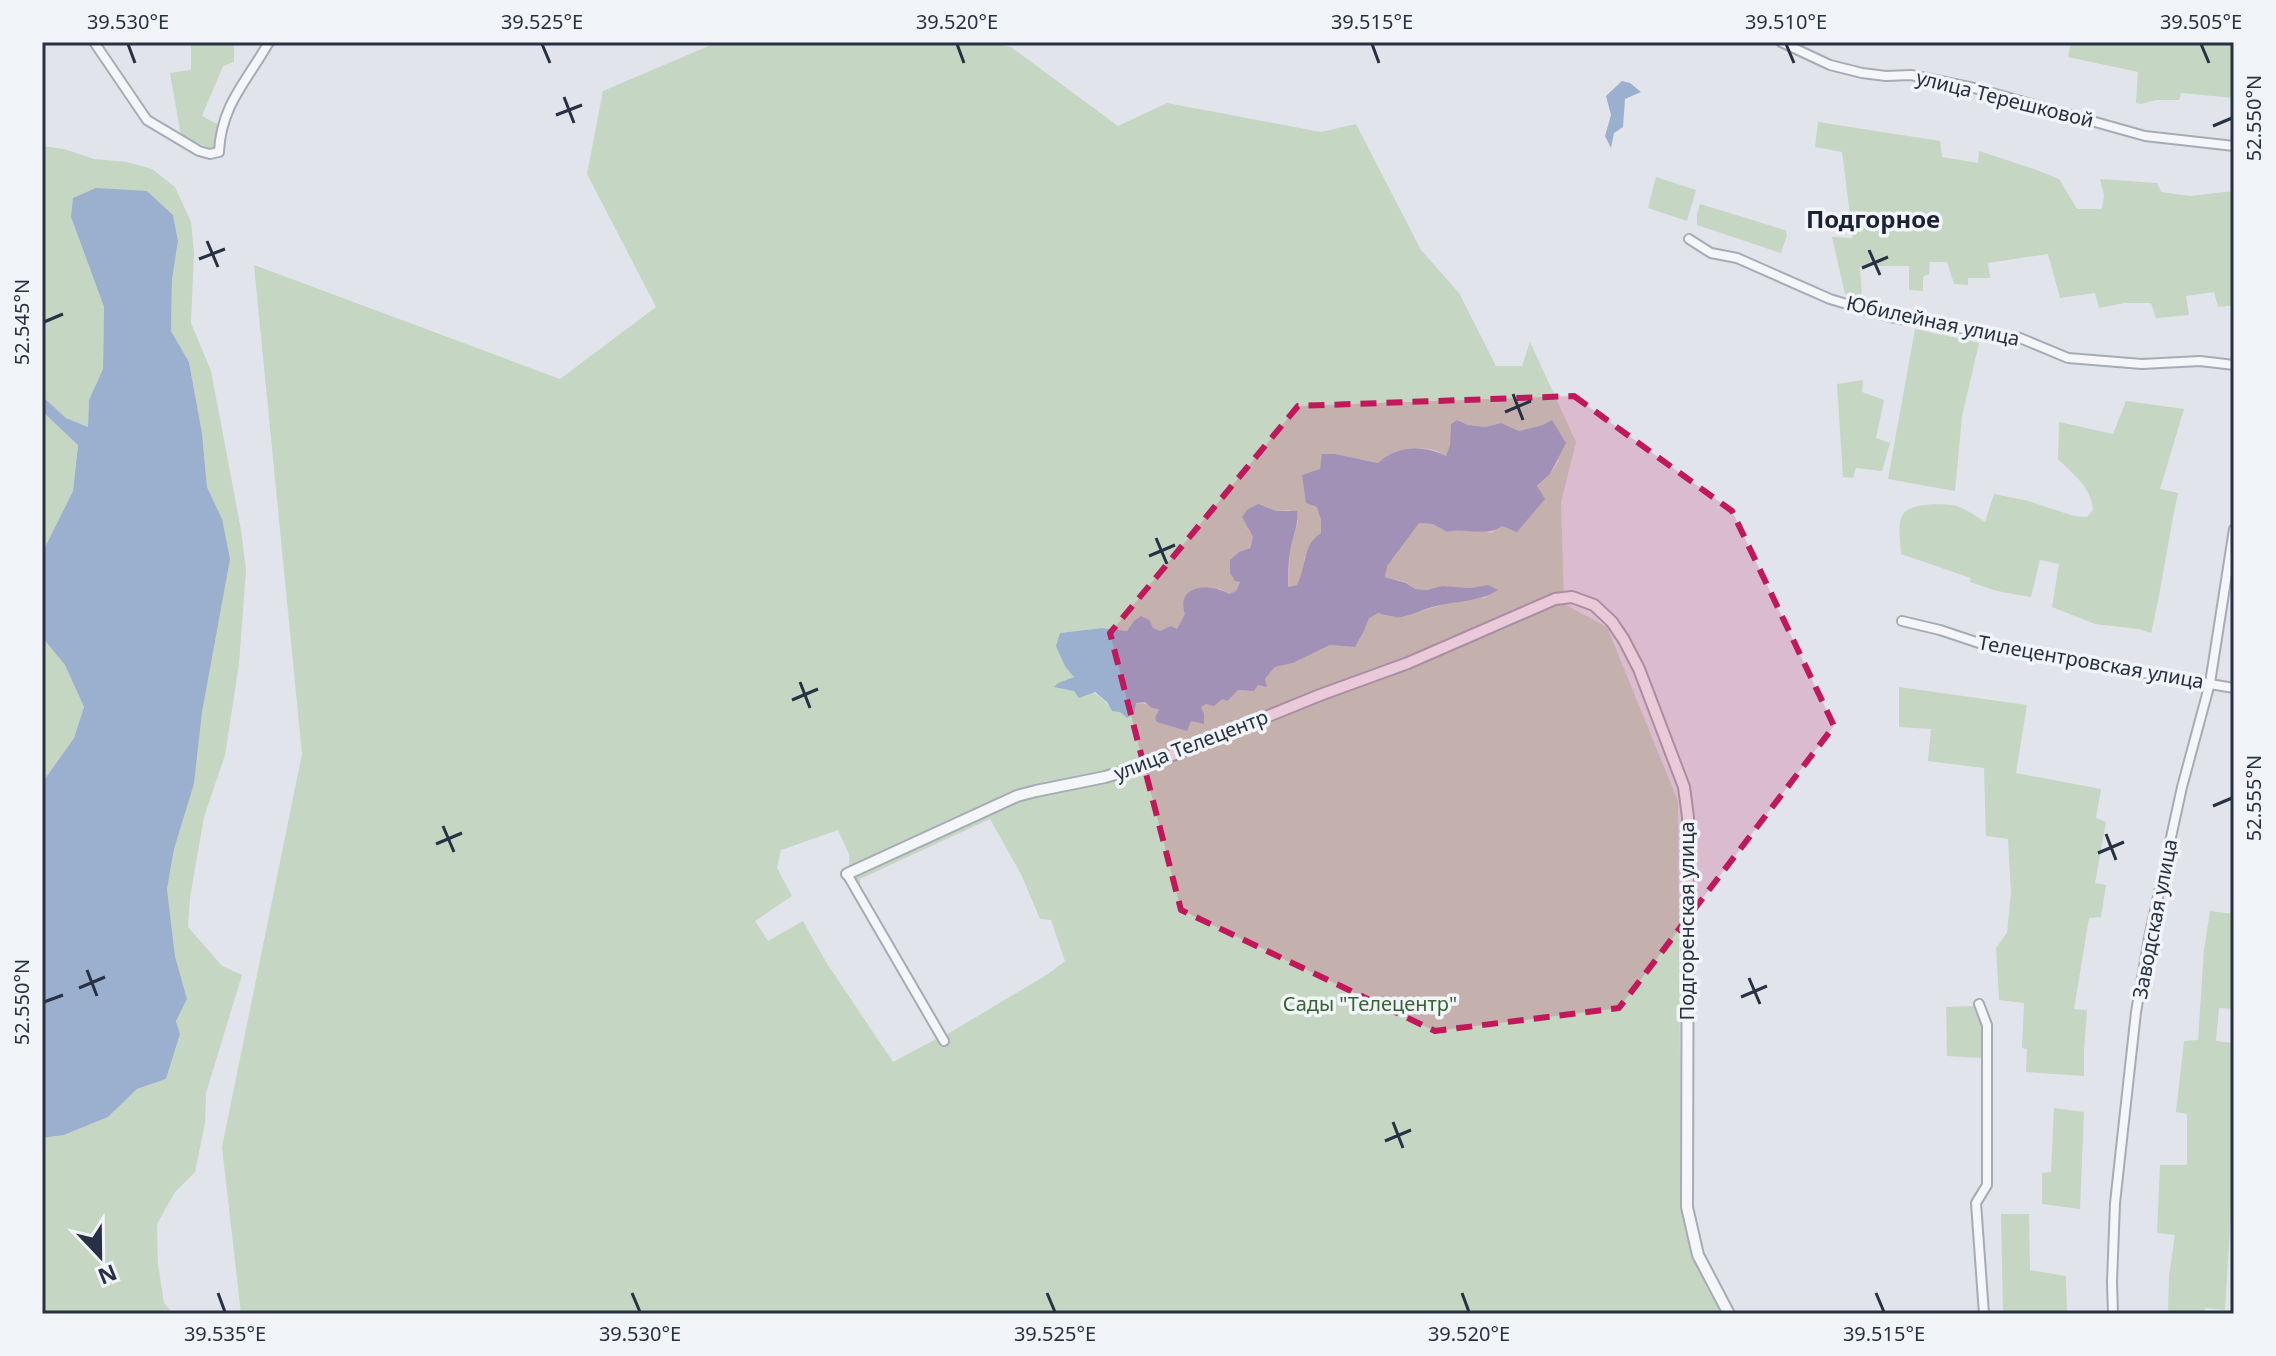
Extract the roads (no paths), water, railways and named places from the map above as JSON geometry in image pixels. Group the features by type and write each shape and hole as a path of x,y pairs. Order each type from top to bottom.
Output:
{"street":[{"path":"94,42 147,120 180,141 210,154 219,152 224,118 269,42"},
{"name":"улица Терешковой","path":"1781,42 1830,65 1862,73 1911,75 1974,88 2145,136 2234,146"},
{"name":"Юбилейная улица","path":"1689,239 1711,253 1737,258 1830,299 1890,317 2020,338 2068,358 2142,364 2200,361 2234,365"},
{"name":"Заводская улица","path":"2113,1314 2115,1203 2136,1012 2182,787 2210,683 2234,529"},
{"name":"Подгоренская улица","path":"1534,607 1572,597 1594,605 1612,622 1639,669 1684,787 1688,817 1687,1207 1698,1255 1729,1314"},
{"name":"улица Телецентр","path":"944,1041 847,874 1017,796 1105,777 1155,762 1408,663 1534,607"},
{"name":"Телецентровская улица","path":"1902,621 1962,639 2018,651 2234,688"},
{"path":"1979,1004 1987,1025 1987,1185 1977,1205 1984,1314"}],"water":[{"path":"1622,81 1641,92 1625,99 1623,127 1614,133 1611,148 1605,136 1611,115 1606,96"},
{"path":"96,188 147,191 173,215 178,241 172,280 171,331 189,362 202,433 207,487 222,519 230,559 202,712 194,784 174,849 167,889 175,956 187,999 176,1021 180,1034 166,1079 137,1089 108,1117 64,1135 42,1138 42,783 74,738 84,707 65,665 42,637 42,553 73,491 78,445 42,411 42,396 66,418 88,427 89,400 103,369 104,307 71,217 73,198"},
{"path":"1457,420 1485,427 1501,423 1519,431 1552,420 1566,443 1550,474 1537,486 1545,499 1517,532 1502,526 1482,532 1447,532 1433,524 1419,523 1387,566 1385,577 1415,589 1488,585 1498,590 1483,597 1432,607 1402,617 1378,613 1369,618 1355,647 1330,645 1293,663 1275,667 1265,679 1267,687 1258,685 1254,691 1238,690 1227,701 1222,699 1214,706 1206,704 1201,707 1204,724 1191,721 1187,731 1157,722 1155,718 1159,709 1145,702 1136,703 1134,714 1127,718 1120,712 1112,711 1095,692 1079,698 1074,691 1054,687 1074,677 1056,646 1060,633 1102,628 1127,631 1141,616 1160,631 1171,626 1177,629 1185,614 1185,597 1190,592 1205,588 1229,594 1236,591 1240,582 1235,581 1230,573 1230,560 1250,548 1253,537 1242,517 1248,509 1258,504 1276,511 1297,511 1289,556 1288,587 1297,585 1308,550 1321,533 1317,507 1306,503 1302,475 1320,469 1322,454 1378,463 1394,453 1411,449 1429,450 1446,456 1451,424"}],"district":[{"name":"Подгорное","path":"1873,220"}],"park label":[{"name":"Сады \"Телецентр\"","path":"1370,1004"}]}
